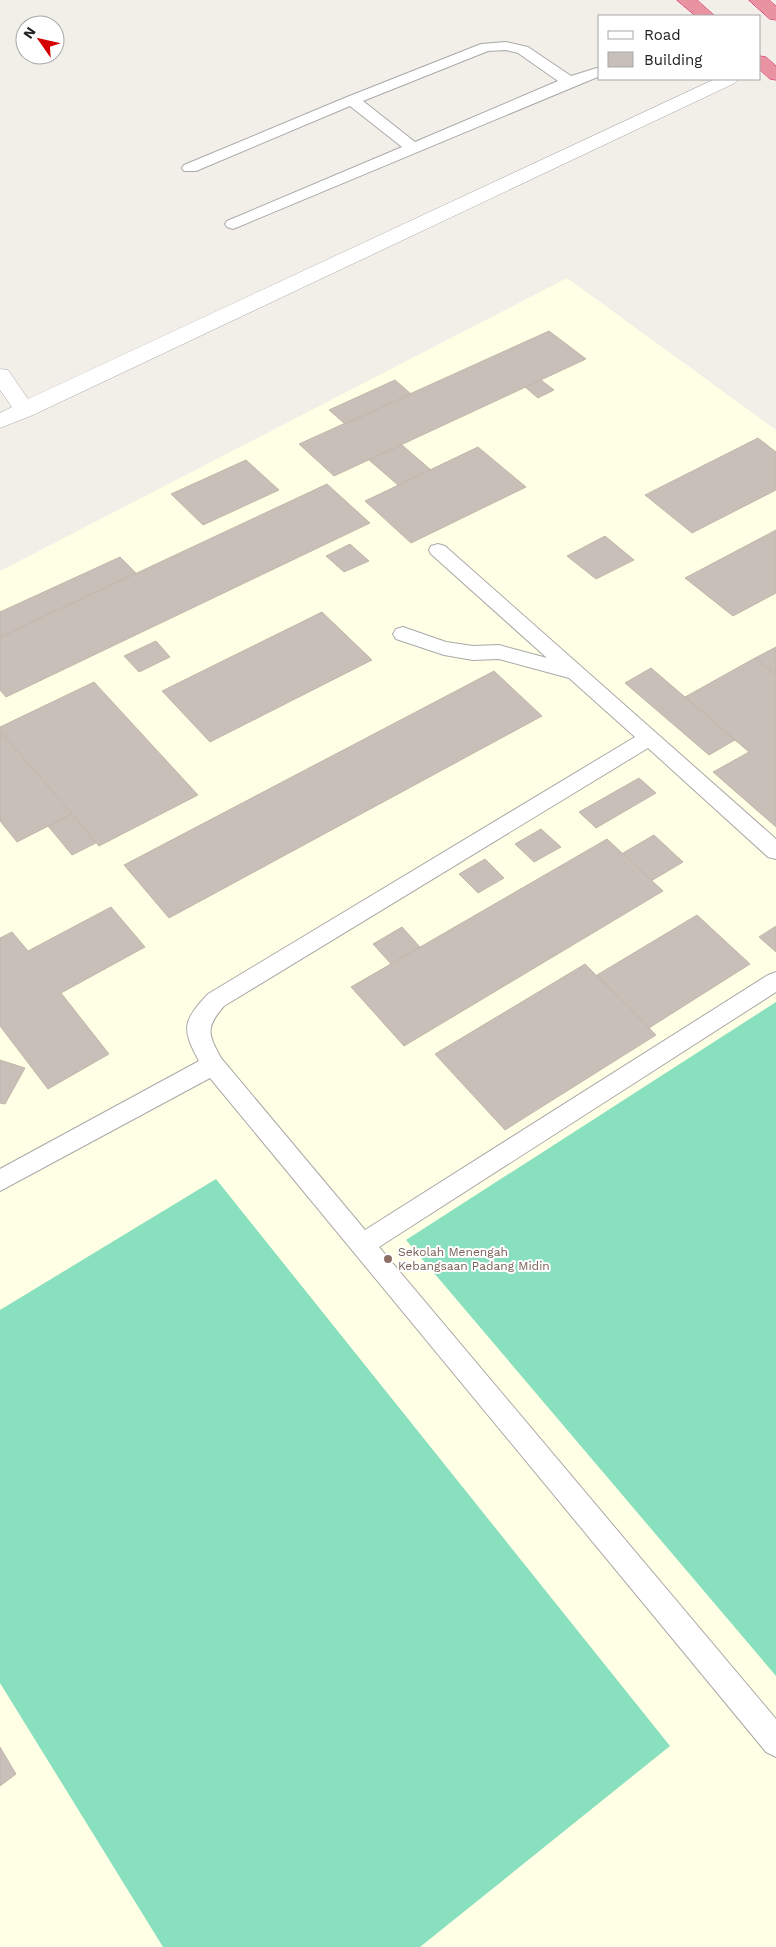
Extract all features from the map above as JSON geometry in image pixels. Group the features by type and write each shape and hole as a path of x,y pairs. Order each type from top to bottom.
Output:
{"highway":[{"path":"686,0 705,15"},
{"path":"758,0 776,15"},
{"path":"761,64 776,75"}],"street":[{"path":"0,421 727,80"},
{"path":"0,375 25,410"}],"lane":[{"path":"190,168 352,100 486,47 506,46 524,50 569,82"},
{"path":"233,224 569,82 598,72"},
{"path":"352,100 413,148"},
{"path":"438,550 776,851"},
{"path":"403,634 444,648 473,653 499,652 576,673"},
{"path":"649,738 216,1000 200,1018 199,1040 213,1065 776,1742"},
{"path":"362,1244 776,981"},
{"path":"0,1181 213,1065"}],"shaded area":[{"name":"Sekolah Menengah Kebangsaan Padang Midin","path":"567,278 776,430 776,1947 0,1947 0,571"}],"green space":[{"path":"776,1002 776,1676 406,1240"},
{"path":"216,1179 670,1746 420,1947 163,1947 0,1683 0,1310"}],"building":[{"path":"549,331 586,359 334,476 299,444"},
{"path":"395,380 411,394 345,424 329,410"},
{"path":"541,380 554,390 538,398 525,387"},
{"path":"758,438 776,452 776,490 692,533 645,495"},
{"path":"402,445 431,470 398,485 369,460"},
{"path":"478,447 526,487 411,543 365,501"},
{"path":"246,460 279,490 203,525 171,494"},
{"path":"327,484 370,523 6,697 0,690 0,637"},
{"path":"776,530 776,593 733,616 685,578"},
{"path":"605,536 634,560 596,579 567,556"},
{"path":"350,544 369,561 344,572 326,556"},
{"path":"120,557 136,573 0,637 0,612"},
{"path":"322,612 372,660 210,742 162,691"},
{"path":"156,641 170,657 139,672 124,656"},
{"path":"776,647 776,675 755,658"},
{"path":"755,658 776,675 776,827 713,772 749,752 685,697"},
{"path":"651,668 735,740 709,755 625,683"},
{"path":"494,671 542,716 169,918 124,865"},
{"path":"94,682 198,795 99,846 0,731 0,727"},
{"path":"0,731 72,814 17,842 0,821"},
{"path":"639,778 656,793 596,828 579,812"},
{"path":"72,814 96,843 72,855 48,826"},
{"path":"541,829 561,847 534,862 515,844"},
{"path":"654,835 683,862 651,881 623,853"},
{"path":"607,839 663,891 404,1046 351,987"},
{"path":"485,859 504,878 478,893 459,874"},
{"path":"111,907 145,947 61,993 109,1054 48,1089 0,1026 0,938 12,932 28,951"},
{"path":"697,915 750,964 649,1028 597,975"},
{"path":"776,926 776,952 759,937"},
{"path":"402,927 420,947 391,964 373,944"},
{"path":"585,964 656,1035 505,1130 435,1054"},
{"path":"0,1060 25,1068 5,1104 0,1103"},
{"path":"0,1747 16,1774 0,1786"}],"place":[{"name":"Sekolah Menengah Kebangsaan Padang Midin","path":"388,1259"}]}
